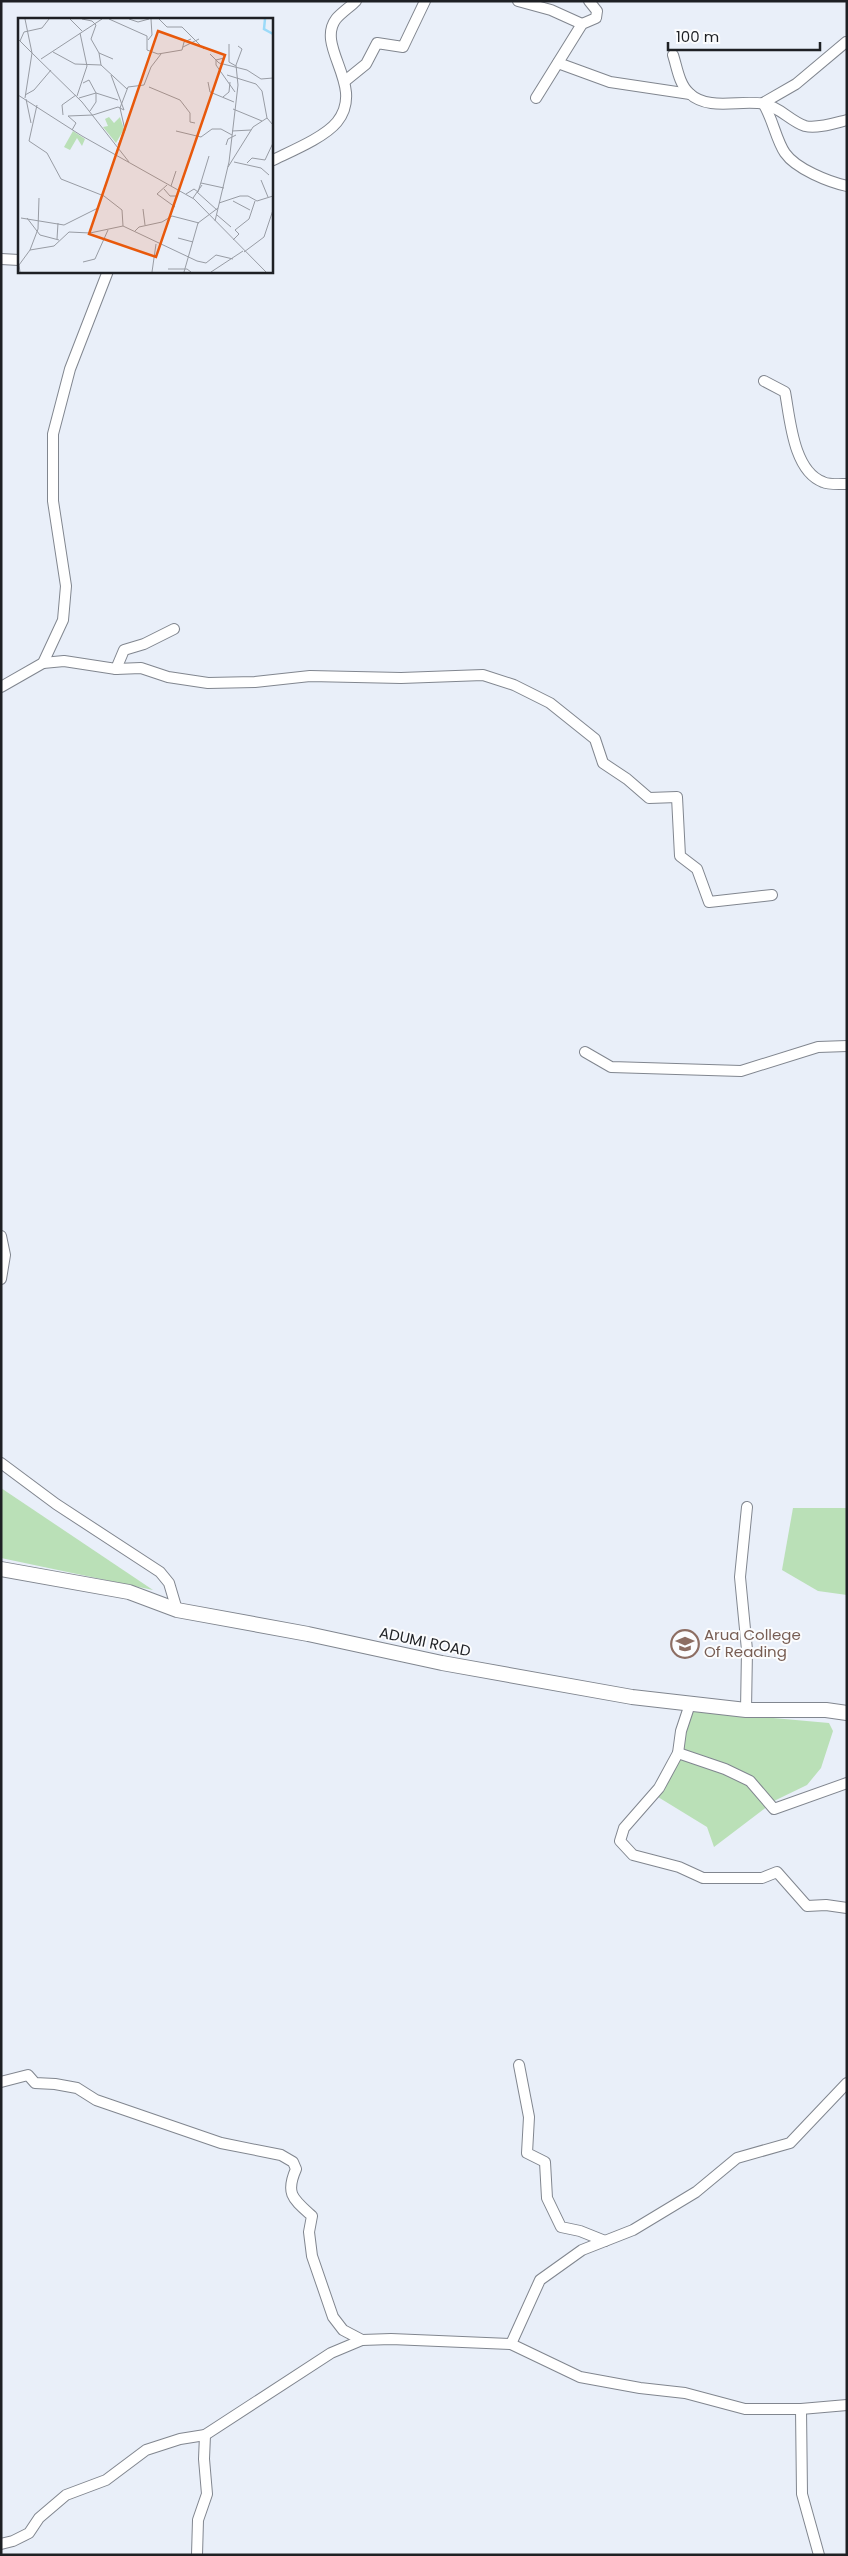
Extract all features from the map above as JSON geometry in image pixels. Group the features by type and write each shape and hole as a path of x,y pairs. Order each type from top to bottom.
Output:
{"main road":[{"name":"ADUMI ROAD","path":"1,1570 129,1592 177,1610 308,1634 442,1663 632,1697 746,1710 826,1710 847,1713"}],"street":[{"path":"272,161 290,154 336,123 346,107 345,82 330,40 335,20 356,1"},
{"path":"345,82 366,64 377,43 403,47 425,1"},
{"path":"518,1 551,10 582,24"},
{"path":"536,98 582,24 596,18 597,11 589,1"},
{"path":"763,104 796,84 846,42"},
{"path":"673,54 682,83 690,94"},
{"path":"558,62 610,82 690,94 702,100 720,104 763,104 776,108 806,126 847,120"},
{"path":"763,104 772,117 785,154 800,166 830,182 847,186"},
{"path":"1,259 18,260"},
{"path":"43,663 63,620 66,586 52,501 53,434 70,369 108,272"},
{"path":"764,381 785,392 794,444 806,468 823,482 847,484"},
{"path":"116,668 124,650 144,644 174,629"},
{"path":"1,686 43,663 64,661 116,668 141,668 168,676 208,682 255,682 310,676 401,678 483,675 550,703 595,739 603,763 627,779 649,798 677,797 680,856 697,868 709,902 772,895"},
{"path":"584,1052 611,1067 741,1071 818,1047 847,1046"},
{"path":"1,1236 5,1255 1,1279"},
{"path":"3,1464 56,1504 160,1572 169,1584 177,1610"},
{"path":"746,1710 747,1650 740,1578 747,1507"},
{"path":"690,1704 682,1730 678,1753 659,1788 624,1828 620,1842 633,1855 679,1867 703,1878 762,1878 777,1872 807,1906 826,1905 847,1908"},
{"path":"678,1753 726,1769 750,1781 774,1808 847,1783"},
{"path":"519,2065 529,2117 527,2153 545,2162 547,2198 561,2226 605,2241"},
{"path":"2,2084 28,2074 35,2083 77,2088 96,2100 221,2143 282,2155 293,2162 296,2169 290,2190 293,2197 312,2216 309,2232 312,2256 333,2317 343,2330 362,2340"},
{"path":"511,2344 540,2280 582,2250 633,2230 696,2192 737,2158 790,2143 847,2083"},
{"path":"1,2544 13,2541 29,2532 39,2518 66,2495 106,2480 146,2450 180,2439 205,2436 331,2353 362,2340 391,2338 511,2344 580,2377 640,2388 686,2393 745,2409 801,2409 847,2405"},
{"path":"801,2409 802,2494 820,2555"},
{"path":"197,2555 198,2520 207,2494 204,2460 205,2436"}],"green space":[{"path":"1,1488 153,1590 1,1558"},
{"path":"793,1508 847,1508 847,1595 818,1591 782,1570"},
{"path":"695,1711 829,1723 833,1731 821,1768 807,1785 776,1800 714,1847 707,1827 658,1797 686,1715"}],"place":[{"name":"Arua College Of Reading","path":"685,1644"}]}
